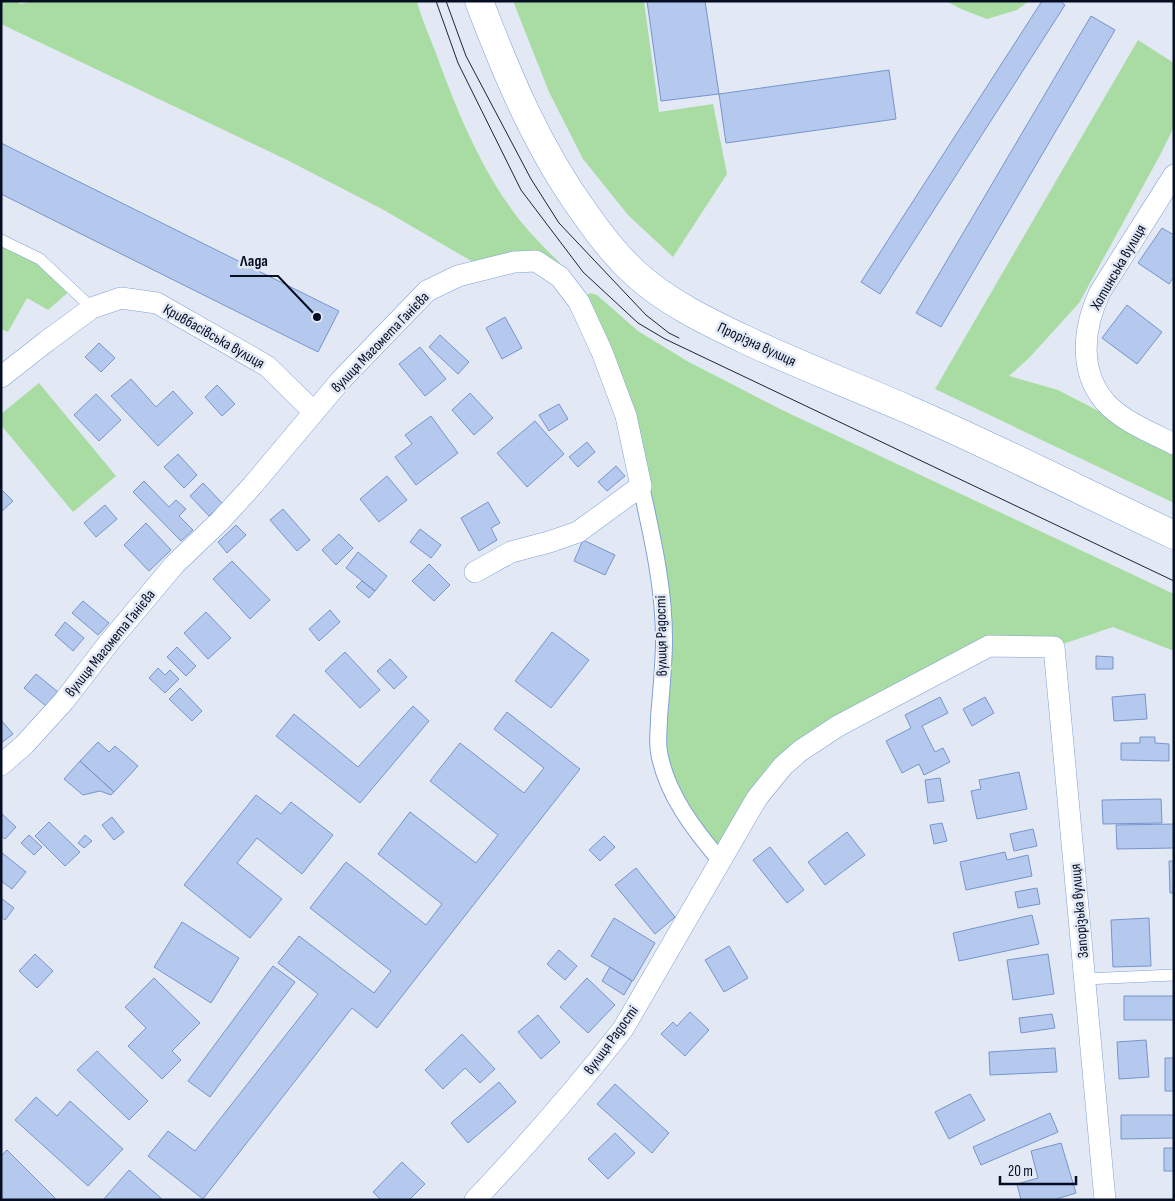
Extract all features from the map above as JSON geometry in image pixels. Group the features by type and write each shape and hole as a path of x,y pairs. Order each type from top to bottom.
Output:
{"main road":[{"name":"Прорізна вулиця","path":"479,1 514,86 550,161 590,222 636,274 691,313 730,332 789,360 921,415 1174,535"}],"street":[{"name":"Хотинська вулиця","path":"1174,175 1096,301 1086,333 1086,351 1090,371 1098,392 1111,408 1138,427 1174,444"},
{"name":"вулиця Магомета Ганієва","path":"1,765 24,745 64,701 111,640 175,564 220,521 252,486 341,380 427,291 458,276 514,262 536,261 560,277 573,291 590,324 626,416 641,486"},
{"name":"Кривбасівська вулиця","path":"1,377 92,308 121,298 157,303 267,366 314,412"},
{"path":"475,572 511,552 550,542 578,532 641,486"},
{"name":"вулиця Радості","path":"641,486 658,562 664,638 658,736 659,752 665,776 678,800 699,836 720,860"},
{"name":"вулиця Радості","path":"475,1200 590,1070 623,1029 757,798 783,766 800,751 838,726 988,646 1030,646"},
{"name":"Запорізька вулиця","path":"1030,646 1054,647 1105,1200"}],"lane":[{"path":"1,240 40,259 92,308"},
{"path":"1085,979 1174,975"}],"green space":[{"path":"1,1 15,1 21,4 32,1 417,1 458,110 476,150 498,189 521,222 561,264 536,261 485,269 382,209 287,160 1,24"},
{"path":"513,1 644,1 659,112 713,104 727,174 673,257 628,215 583,159 549,92"},
{"path":"946,1 1029,1 1017,10 987,19"},
{"path":"1138,40 1174,63 1174,127 1079,303 1029,358 1009,376 1058,390 1174,452 1174,503 935,389"},
{"path":"1,240 40,259 72,289 48,310 27,298 8,332 1,329"},
{"path":"590,293 597,295 638,331 687,361 782,410 1174,594 1174,651 1113,627 1054,647 988,646 800,751 720,860 665,776 664,638 626,416 579,302"},
{"path":"39,383 116,476 73,512 1,425 1,414"}],"building":[{"path":"647,1 705,1 719,94 661,101"},
{"path":"1042,1 1060,1 1065,5 880,294 861,282"},
{"path":"1091,16 1115,30 941,327 916,313"},
{"path":"889,70 896,119 726,143 719,94"},
{"path":"1,143 339,311 318,352 1,194"},
{"path":"1162,228 1174,235 1174,277 1169,284 1138,263"},
{"path":"1127,305 1162,332 1137,364 1102,338"},
{"path":"505,317 522,348 502,359 486,328"},
{"path":"440,335 469,362 458,374 429,347"},
{"path":"99,343 115,358 101,372 85,357"},
{"path":"420,347 446,379 425,396 399,364"},
{"path":"131,379 156,407 173,391 193,413 158,446 111,396"},
{"path":"217,385 235,404 222,416 205,397"},
{"path":"470,393 493,418 474,435 452,410"},
{"path":"96,394 121,420 99,441 74,415"},
{"path":"559,404 568,419 549,431 539,415"},
{"path":"431,416 458,453 416,485 395,457 412,444 405,435"},
{"path":"535,421 564,454 527,487 497,453"},
{"path":"587,442 595,452 578,467 569,457"},
{"path":"178,454 197,475 184,488 164,467"},
{"path":"616,466 625,476 607,491 598,482"},
{"path":"387,476 407,500 379,522 360,499"},
{"path":"144,481 169,507 176,500 186,509 179,516 193,530 181,541 133,492"},
{"path":"203,483 223,504 209,516 190,496"},
{"path":"1,489 13,501 1,512"},
{"path":"488,502 500,523 491,528 497,540 479,551 461,518"},
{"path":"105,505 117,519 96,537 84,523"},
{"path":"283,509 310,540 297,551 270,520"},
{"path":"146,523 171,550 149,571 124,545"},
{"path":"236,525 246,535 227,553 218,542"},
{"path":"420,529 441,545 431,558 410,542"},
{"path":"339,534 353,548 336,565 322,550"},
{"path":"583,540 615,555 605,575 574,561"},
{"path":"358,552 387,576 375,591 346,568"},
{"path":"232,561 270,600 250,619 213,579"},
{"path":"429,564 450,585 434,601 412,581"},
{"path":"362,581 375,591 369,598 356,587"},
{"path":"83,601 109,623 98,635 72,613"},
{"path":"330,610 340,622 319,641 309,629"},
{"path":"206,612 231,638 208,659 184,633"},
{"path":"65,622 84,638 73,651 55,635"},
{"path":"552,632 589,660 551,708 515,681"},
{"path":"177,647 196,666 186,676 167,657"},
{"path":"345,652 380,690 360,708 325,671"},
{"path":"1096,656 1113,657 1113,669 1096,669"},
{"path":"390,659 407,677 394,689 377,671"},
{"path":"158,668 165,675 170,670 179,679 165,693 149,678"},
{"path":"36,674 58,692 46,706 24,688"},
{"path":"180,688 202,711 192,721 169,699"},
{"path":"1145,694 1147,719 1114,721 1112,697"},
{"path":"940,697 948,713 922,726 935,752 943,748 950,762 924,775 919,764 902,773 886,741 911,728 905,715"},
{"path":"985,697 994,713 972,726 963,709"},
{"path":"413,706 429,721 360,803 276,736 294,714 358,767"},
{"path":"507,712 580,769 377,1028 352,1008 203,1199 148,1156 168,1131 195,1151 318,994 278,963 299,936 374,993 391,971 310,908 346,862 426,925 442,904 378,854 410,812 476,863 498,835 430,781 460,743 524,793 544,768 494,729"},
{"path":"1,720 13,734 1,743"},
{"path":"1140,737 1155,737 1155,743 1169,744 1169,761 1121,760 1121,743 1140,743"},
{"path":"98,742 109,752 115,746 138,766 114,792 80,761"},
{"path":"80,761 114,792 111,795 100,791 83,795 64,779"},
{"path":"1019,772 1027,809 977,819 971,791 981,789 979,780"},
{"path":"940,778 944,801 928,803 925,780"},
{"path":"256,795 281,814 291,802 333,835 302,874 257,838 237,863 282,899 250,938 184,885"},
{"path":"1161,799 1162,823 1103,824 1102,800"},
{"path":"1,813 16,827 5,839 1,836"},
{"path":"112,817 124,832 114,840 102,825"},
{"path":"49,822 80,852 65,866 35,836"},
{"path":"942,823 947,841 934,844 930,825"},
{"path":"1174,824 1174,848 1117,849 1116,825"},
{"path":"1033,829 1037,846 1014,851 1010,834"},
{"path":"847,832 865,855 825,885 808,862"},
{"path":"29,835 42,847 34,855 21,843"},
{"path":"85,835 92,841 84,848 78,843"},
{"path":"604,836 615,847 600,861 589,850"},
{"path":"770,847 804,890 787,903 753,860"},
{"path":"1,852 26,872 12,889 1,881"},
{"path":"1005,852 1007,860 1028,855 1032,876 966,890 960,862"},
{"path":"1169,861 1174,861 1174,893 1170,893"},
{"path":"636,868 675,917 655,934 615,885"},
{"path":"1037,888 1040,904 1018,908 1015,892"},
{"path":"1,898 14,908 5,920 1,917"},
{"path":"1032,915 1039,944 959,961 953,933"},
{"path":"614,918 655,943 633,981 591,956"},
{"path":"1149,918 1151,966 1113,967 1111,920"},
{"path":"182,922 239,958 211,1003 154,967"},
{"path":"729,946 748,978 724,992 705,960"},
{"path":"559,950 577,966 565,980 547,964"},
{"path":"35,954 53,971 37,988 19,971"},
{"path":"1048,954 1054,994 1013,1000 1007,960"},
{"path":"273,966 295,982 210,1097 188,1081"},
{"path":"610,967 632,981 624,995 602,981"},
{"path":"154,978 200,1023 172,1051 181,1060 162,1079 128,1046 146,1028 125,1007"},
{"path":"587,978 615,1005 588,1033 560,1007"},
{"path":"1124,996 1174,996 1174,1020 1124,1020"},
{"path":"690,1012 709,1030 685,1056 661,1034 673,1022 677,1026"},
{"path":"1052,1014 1055,1028 1021,1033 1019,1018"},
{"path":"538,1015 560,1042 541,1059 518,1032"},
{"path":"462,1034 495,1069 480,1083 465,1068 443,1089 425,1070"},
{"path":"1146,1040 1149,1077 1119,1079 1117,1042"},
{"path":"1055,1048 1057,1072 990,1075 989,1052"},
{"path":"97,1051 148,1101 129,1120 77,1070"},
{"path":"1165,1058 1174,1058 1174,1091 1165,1091"},
{"path":"499,1082 516,1102 468,1143 451,1123"},
{"path":"615,1084 669,1133 652,1153 597,1104"},
{"path":"970,1094 985,1120 949,1139 935,1112"},
{"path":"36,1097 57,1116 70,1101 123,1149 88,1186 15,1120"},
{"path":"1050,1113 1058,1132 981,1165 973,1147"},
{"path":"1121,1115 1174,1115 1174,1138 1121,1139"},
{"path":"615,1133 635,1153 608,1179 588,1159"},
{"path":"1061,1143 1076,1193 1053,1200 1021,1200 1017,1184 1038,1178 1031,1151"},
{"path":"1164,1148 1174,1148 1174,1171 1164,1171"},
{"path":"7,1150 57,1200 1,1200 1,1156"},
{"path":"402,1162 425,1184 409,1200 381,1200 373,1192"},
{"path":"129,1170 163,1200 103,1200"}],"tram line":[{"path":"436,1 458,63 521,190 583,272 638,323 665,339 1174,581"},
{"path":"446,1 466,56 531,179 559,223 646,315 669,333 679,338"}],"place":[{"name":"Лада","path":"317,317"}]}
